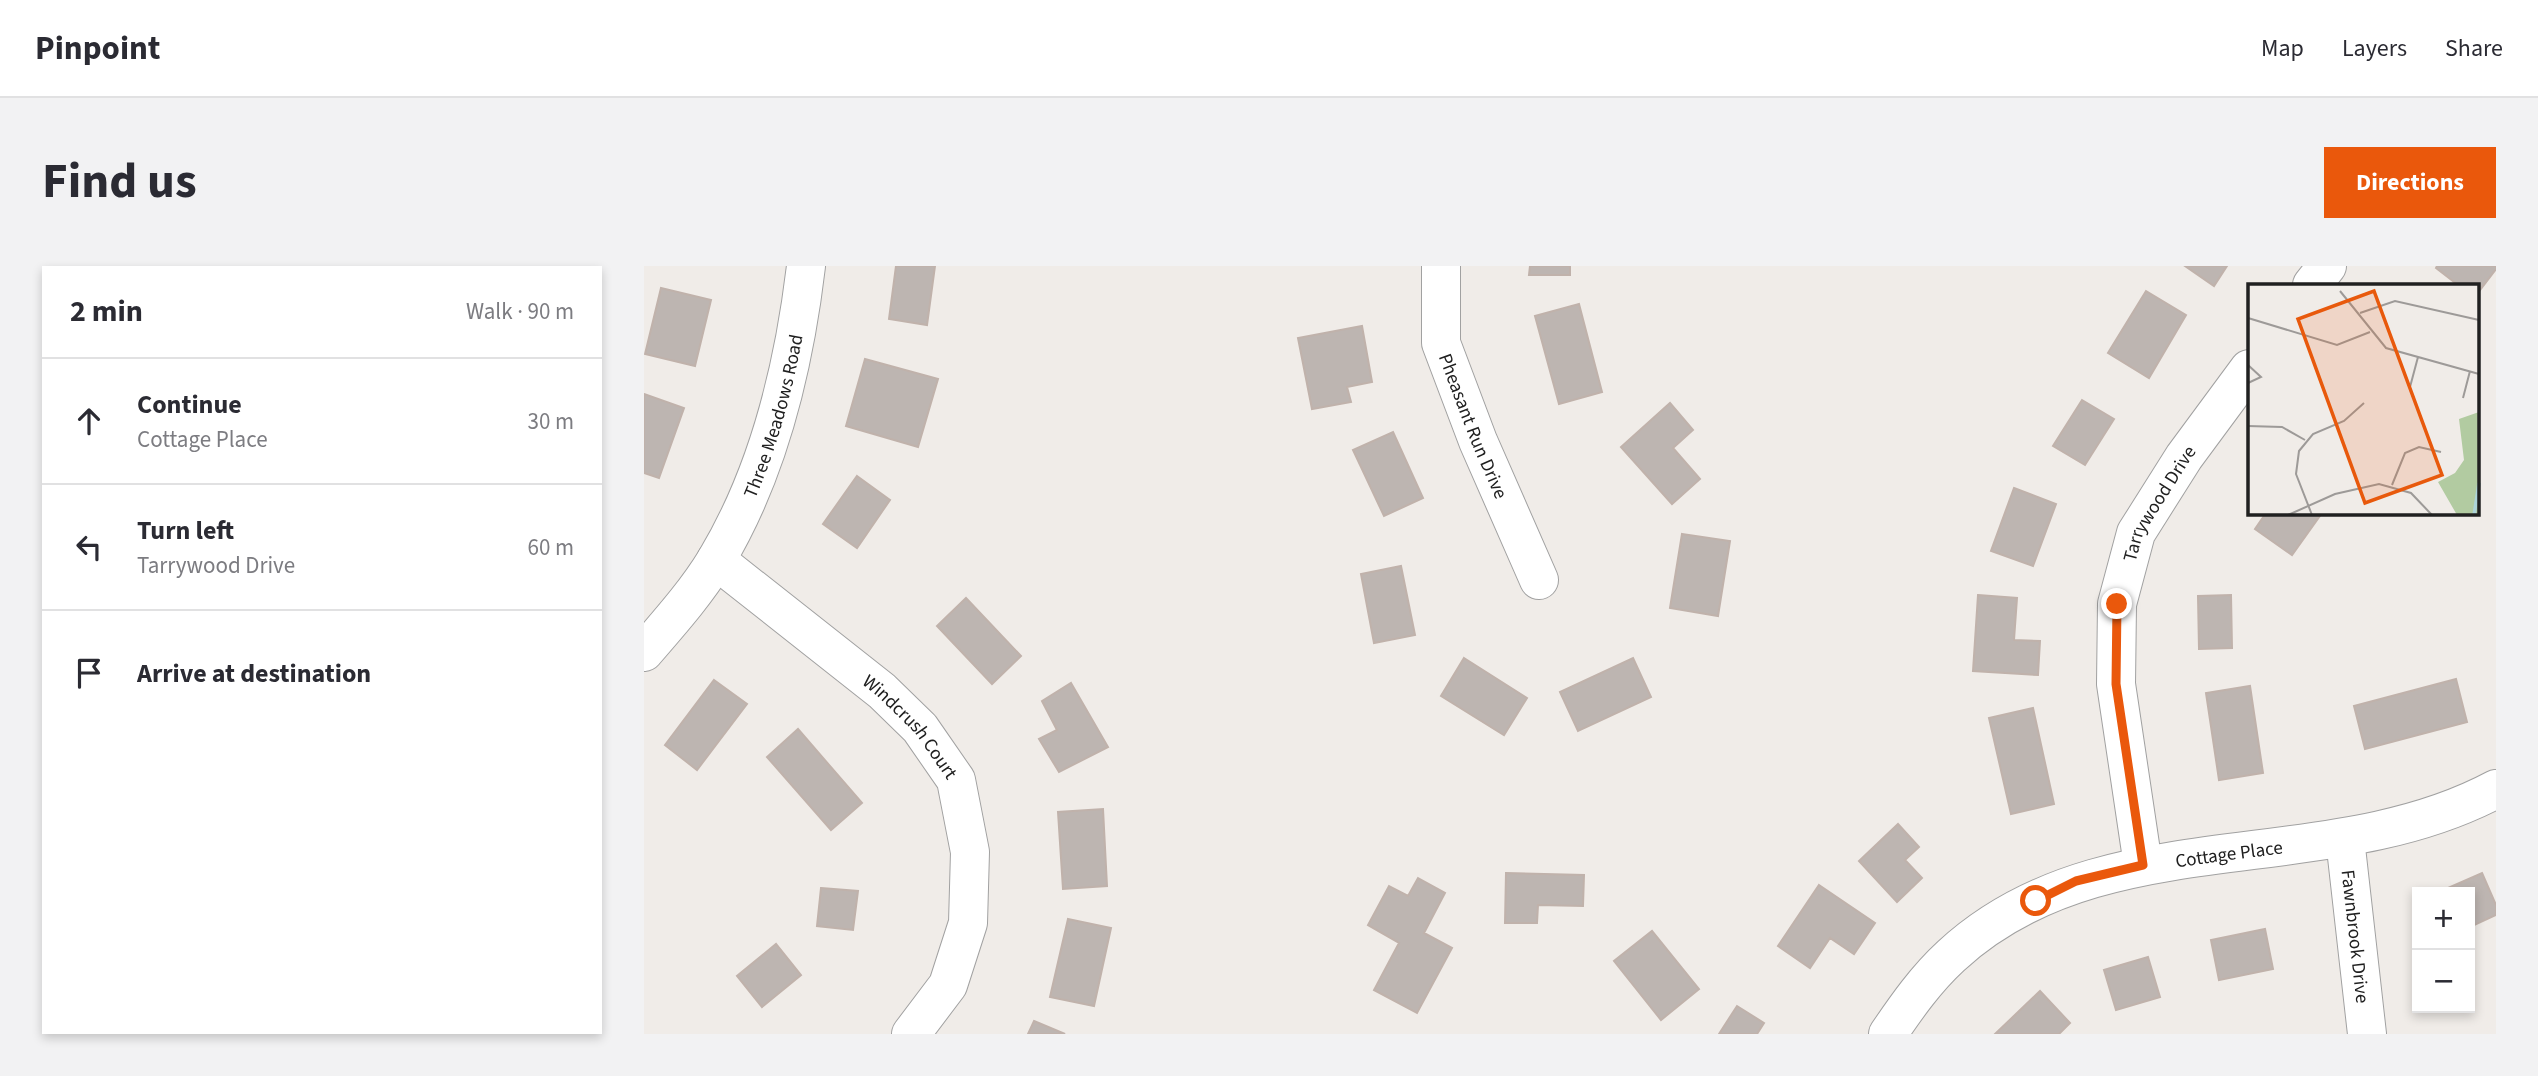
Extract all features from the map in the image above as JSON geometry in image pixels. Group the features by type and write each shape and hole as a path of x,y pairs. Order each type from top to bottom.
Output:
{"street":[{"name":"Three Meadows Road","path":"644,652 716,559 769,440 788,377 806,266"},
{"name":"Pheasant Run Drive","path":"1441,266 1441,343 1478,441 1539,580"},
{"path":"2313,284 2327,266"},
{"name":"Tarrywood Drive","path":"2143,865 2116,684 2117,604 2136,533 2184,457 2248,370"},
{"name":"Windcrush Court","path":"716,559 882,691 920,728 956,780 970,852 968,923 948,985 911,1034"},
{"name":"Cottage Place","path":"1888,1034 1918,991 1951,956 1983,930 2076,881 2143,865 2345,839 2420,821 2496,789"},
{"name":"Fawnbrook Drive","path":"2345,839 2367,1034"}],"building":[{"path":"896,266 935,266 927,325 889,319"},
{"path":"1530,266 1570,266 1570,275 1529,275"},
{"path":"2185,266 2227,266 2214,286"},
{"path":"2496,266 2478,293 2478,284 2457,284 2436,268"},
{"path":"661,288 711,300 695,366 645,354"},
{"path":"2146,291 2186,315 2149,378 2108,353"},
{"path":"1579,304 1602,392 1559,404 1535,316"},
{"path":"1362,326 1372,382 1347,387 1351,402 1312,409 1298,338"},
{"path":"865,359 938,379 918,447 846,426"},
{"path":"644,394 684,408 659,478 644,473"},
{"path":"2082,400 2114,419 2085,465 2053,446"},
{"path":"1670,403 1693,430 1673,448 1700,479 1672,504 1621,447"},
{"path":"1393,432 1423,498 1384,516 1353,450"},
{"path":"857,476 890,500 857,548 823,524"},
{"path":"2014,488 2056,504 2033,566 1991,551"},
{"path":"2265,514 2321,514 2292,555 2255,529"},
{"path":"1682,534 1730,541 1718,616 1670,608"},
{"path":"1401,566 1415,635 1374,643 1361,574"},
{"path":"1978,595 2017,598 2014,640 2040,641 2038,675 1973,671"},
{"path":"2231,595 2232,648 2199,649 2198,596"},
{"path":"966,598 1021,656 992,684 937,626"},
{"path":"1464,658 1527,698 1504,735 1441,696"},
{"path":"1633,658 1651,697 1578,731 1560,692"},
{"path":"2456,679 2467,722 2365,749 2354,706"},
{"path":"714,680 747,704 697,770 665,745"},
{"path":"1071,683 1108,747 1059,772 1039,739 1057,730 1042,701"},
{"path":"2250,686 2263,773 2219,780 2206,693"},
{"path":"2033,708 2054,804 2011,814 1989,718"},
{"path":"798,729 862,803 831,830 767,757"},
{"path":"1103,809 1107,886 1063,889 1058,812"},
{"path":"1898,824 1919,847 1905,860 1922,878 1897,902 1859,861"},
{"path":"1506,873 1584,875 1583,906 1538,905 1537,923 1505,923"},
{"path":"2482,873 2496,905 2496,915 2475,925 2475,887 2450,887"},
{"path":"1418,878 1445,893 1424,933 1452,948 1417,1013 1374,990 1399,943 1368,925 1389,886 1408,896"},
{"path":"1819,885 1875,923 1854,954 1830,938 1810,968 1778,946"},
{"path":"821,888 858,891 853,930 817,926"},
{"path":"1068,919 1111,928 1094,1006 1050,997"},
{"path":"2265,929 2273,969 2219,980 2211,940"},
{"path":"1652,931 1699,989 1661,1020 1614,961"},
{"path":"776,944 801,975 762,1007 737,976"},
{"path":"2148,957 2160,997 2116,1010 2104,970"},
{"path":"2040,991 2070,1023 2059,1034 1995,1034"},
{"path":"1737,1006 1764,1023 1757,1034 1719,1034"},
{"path":"1034,1021 1065,1034 1028,1034"}],"route":[{"path":"2036,901 2076,881 2143,865 2116,684 2117,604"}]}
